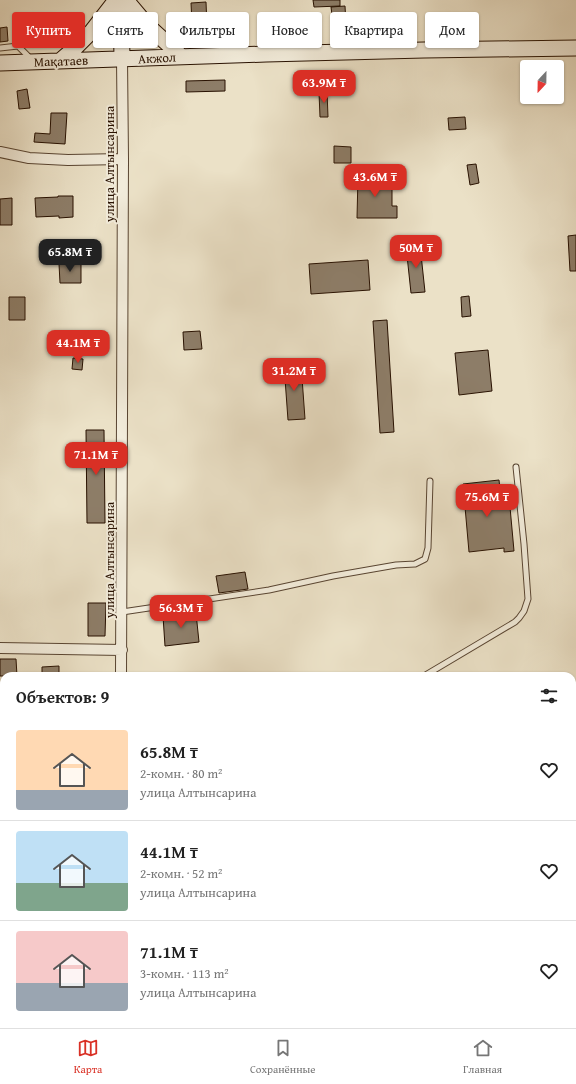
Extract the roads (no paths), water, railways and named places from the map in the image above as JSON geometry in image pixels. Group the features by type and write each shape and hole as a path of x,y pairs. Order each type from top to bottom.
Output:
{"main road":[{"path":"60,61 92,31 116,0"},
{"path":"121,0 122,59"},
{"path":"126,0 147,25 182,56"},
{"name":"Акжол","path":"122,59 182,56 424,50 576,48"},
{"name":"Мақатаев","path":"0,63 122,59"}],"street":[{"name":"улица Алтынсарина","path":"121,672 122,59"},
{"path":"0,152 28,158 60,160 123,159"},
{"path":"0,648 122,650"}],"lane":[{"path":"0,48 18,46 33,62"},
{"path":"431,672 512,625 524,611 528,599 516,467"},
{"path":"122,612 269,590 333,576 396,565 415,564 425,559 428,548 430,481"}]}
